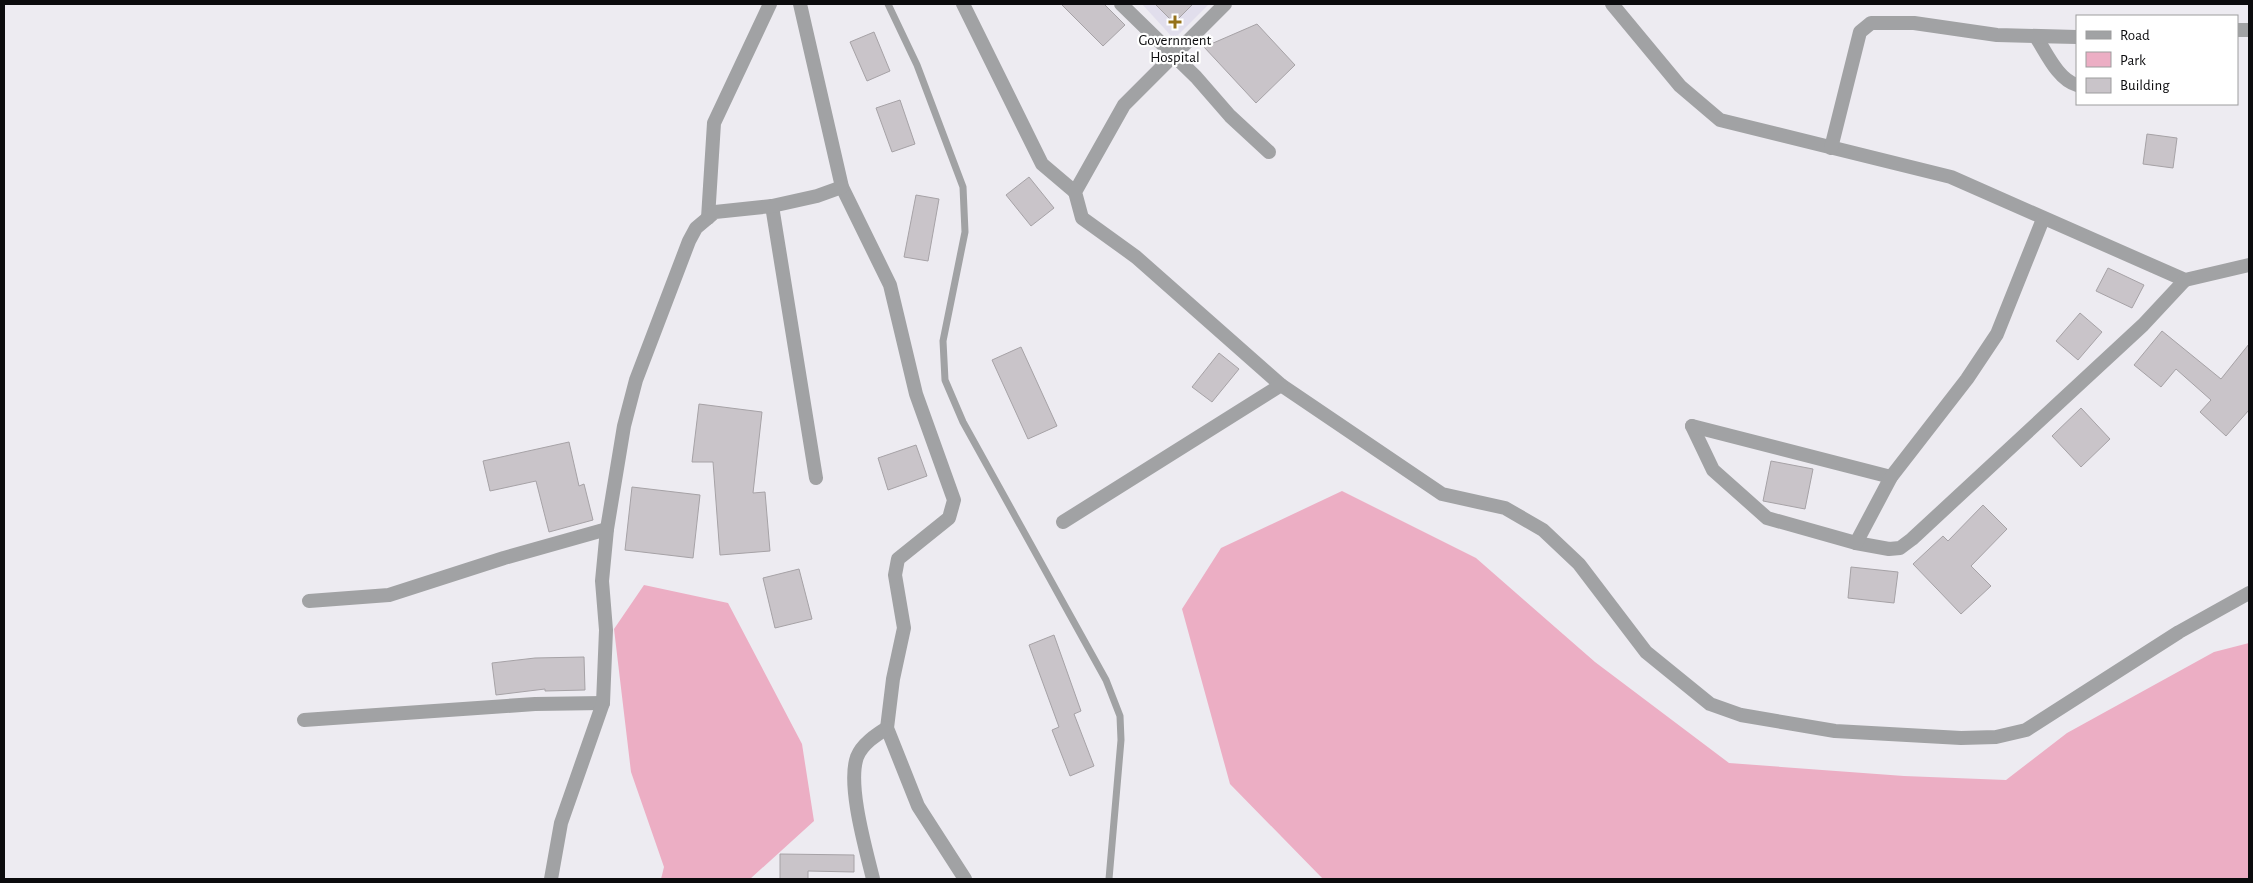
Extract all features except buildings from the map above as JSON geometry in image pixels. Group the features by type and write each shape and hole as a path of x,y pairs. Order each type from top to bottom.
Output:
{"street":[{"path":"708,218 714,123 770,4"},
{"path":"800,4 842,187 890,285 916,394 954,500 949,518 898,559 895,575 904,628 893,679 887,728 918,806 965,879"},
{"path":"963,4 1042,164 1075,192 1082,218 1136,257 1281,385 1442,494 1505,508 1543,530 1579,564 1646,652 1710,704 1741,715 1835,731 1962,738 1996,737 2026,730 2179,632 2249,593"},
{"path":"1122,4 1196,77 1230,116 1269,152"},
{"path":"1075,192 1124,105 1225,4"},
{"path":"1612,4 1680,86 1720,120 1951,177 2185,280"},
{"path":"1830,148 1860,32 1871,23 1914,23 1997,36 2076,37"},
{"path":"2036,37 2060,72 2072,84 2076,85"},
{"path":"551,879 561,824 603,703 606,630 602,581 607,530 624,426 636,380 690,241 696,228 716,212 772,206 817,196 842,187"},
{"path":"772,206 816,478"},
{"path":"1856,543 1891,477 1967,379 1996,334 2043,219"},
{"path":"1891,477 1692,426 1713,470 1766,518 1856,543 1889,549 1900,548 2143,325 2185,280 2249,265"},
{"path":"1063,522 1281,385"},
{"path":"309,601 390,595 504,558 607,530"},
{"path":"304,720 535,704 603,703"},
{"path":"873,879 858,816 855,769 858,756 872,738 887,728"}],"lane":[{"path":"888,4 916,65 964,187 965,232 944,341 945,380 963,422 1106,680 1120,716 1121,740 1109,879"}],"shaded area":[{"name":"Government Hospital","path":"1142,4 1209,4 1174,39"}],"green space":[{"path":"1342,491 1476,558 1595,662 1729,763 1904,776 2006,780 2067,733 2214,652 2249,643 2249,879 1323,879 1230,784 1182,609 1221,548"},
{"path":"644,585 728,603 802,744 814,821 750,879 661,879 664,867 631,772 614,629"}],"place":[{"name":"Government Hospital","path":"1175,22"}]}
